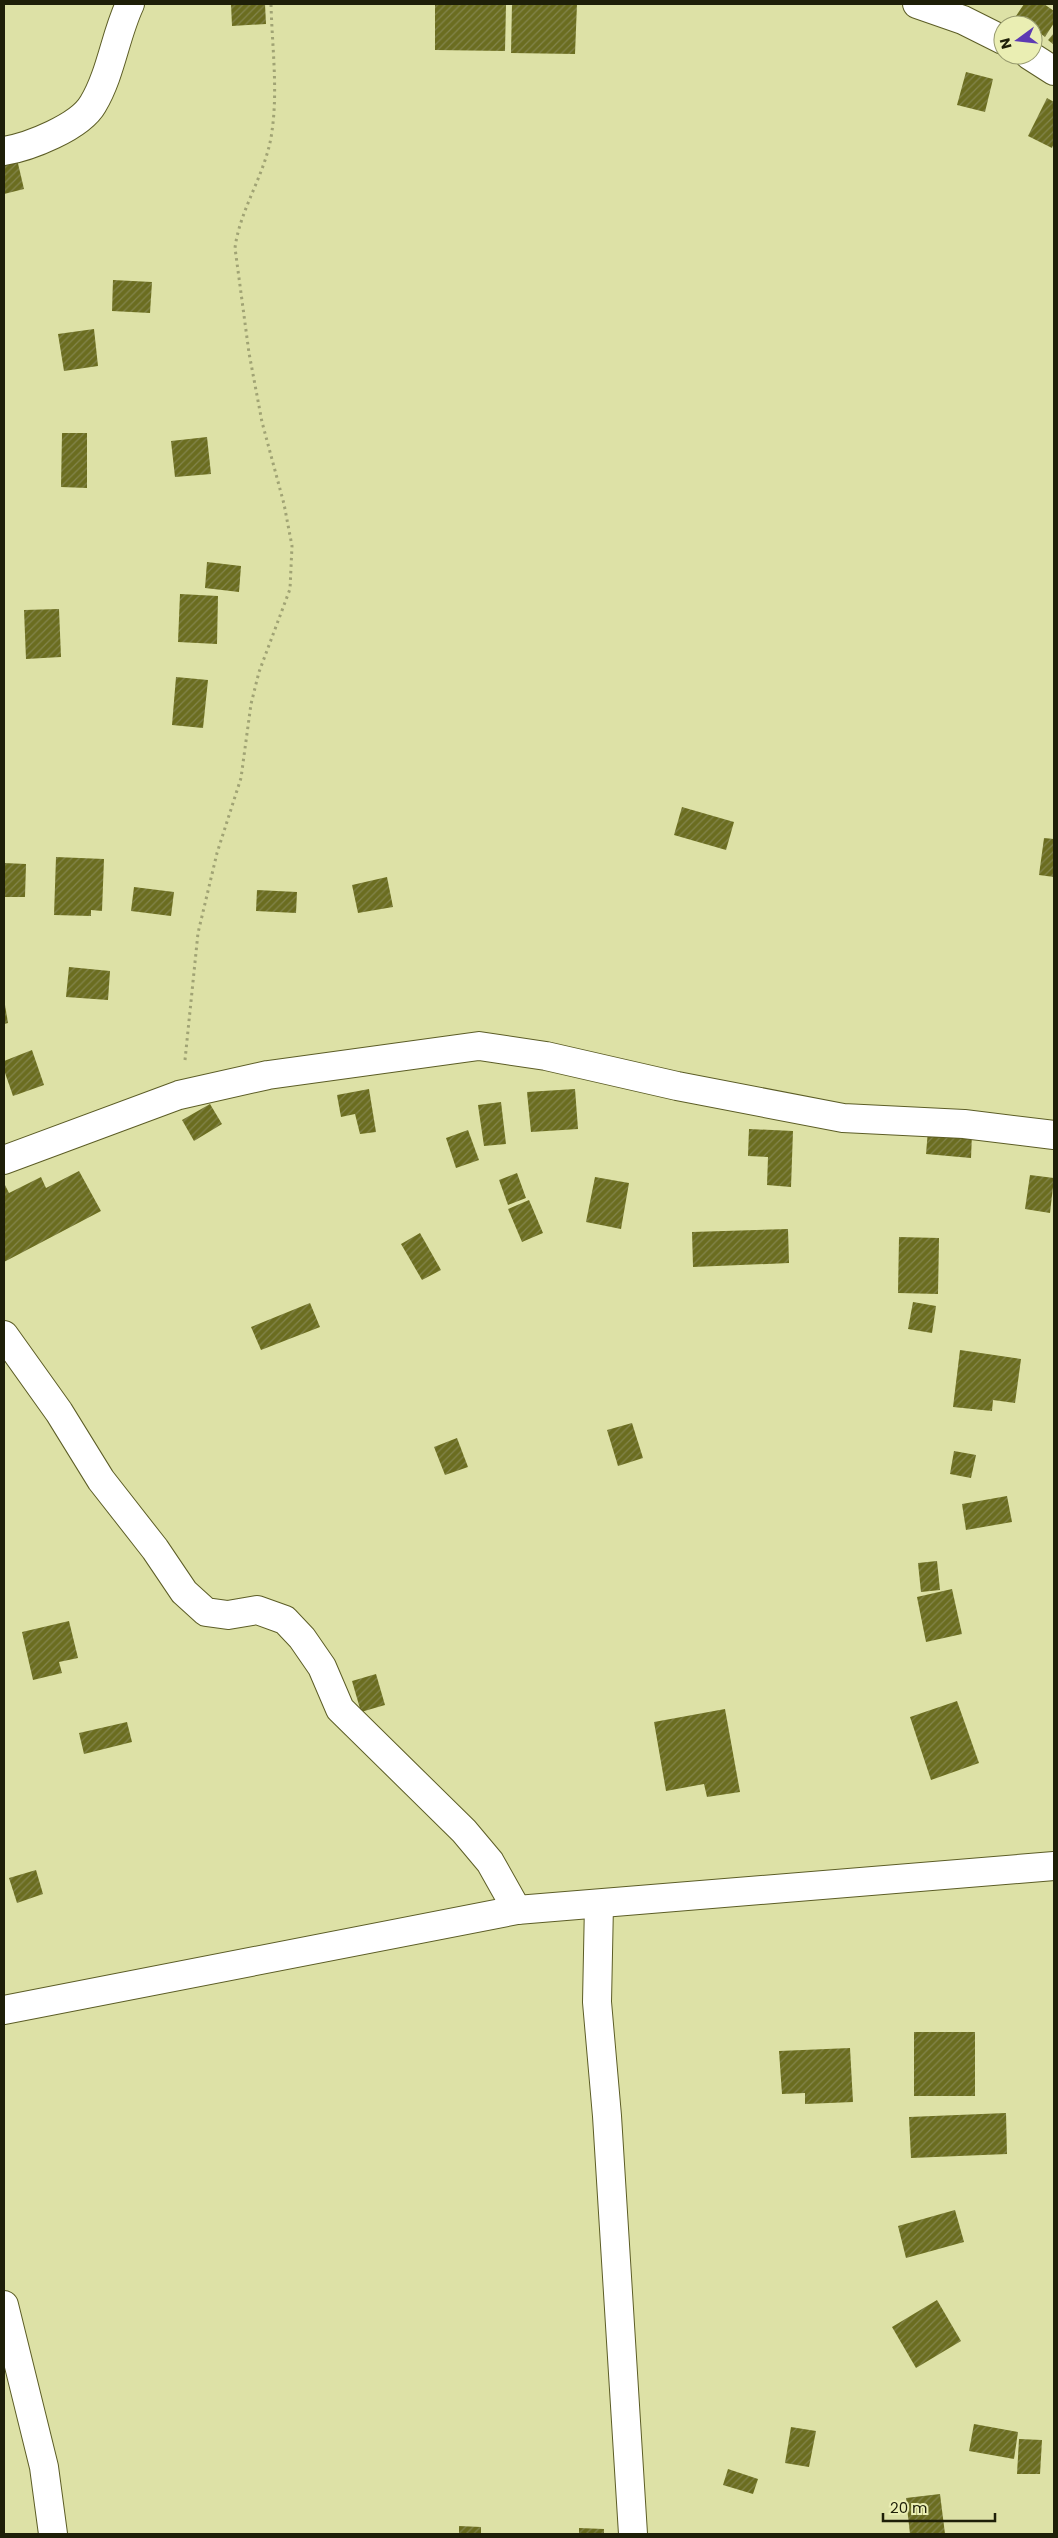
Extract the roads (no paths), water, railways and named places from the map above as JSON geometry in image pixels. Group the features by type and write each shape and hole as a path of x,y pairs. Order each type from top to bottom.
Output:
{"street":[{"path":"4,152 46,137 78,121 93,105 130,4"},
{"path":"917,4 963,20 993,35"},
{"path":"1043,65 1054,72"},
{"path":"4,1160 179,1095 268,1075 479,1046 546,1056 678,1086 844,1118 964,1124 1054,1135"},
{"path":"4,1335 59,1412 100,1480 155,1549 184,1592 206,1612 228,1615 257,1610 285,1620 302,1638 322,1667 340,1709 464,1831 490,1862 517,1910"},
{"path":"4,2010 517,1910 1054,1866"},
{"path":"599,1904 597,2002 607,2116 633,2534"},
{"path":"4,2305 44,2467 53,2534"}]}
